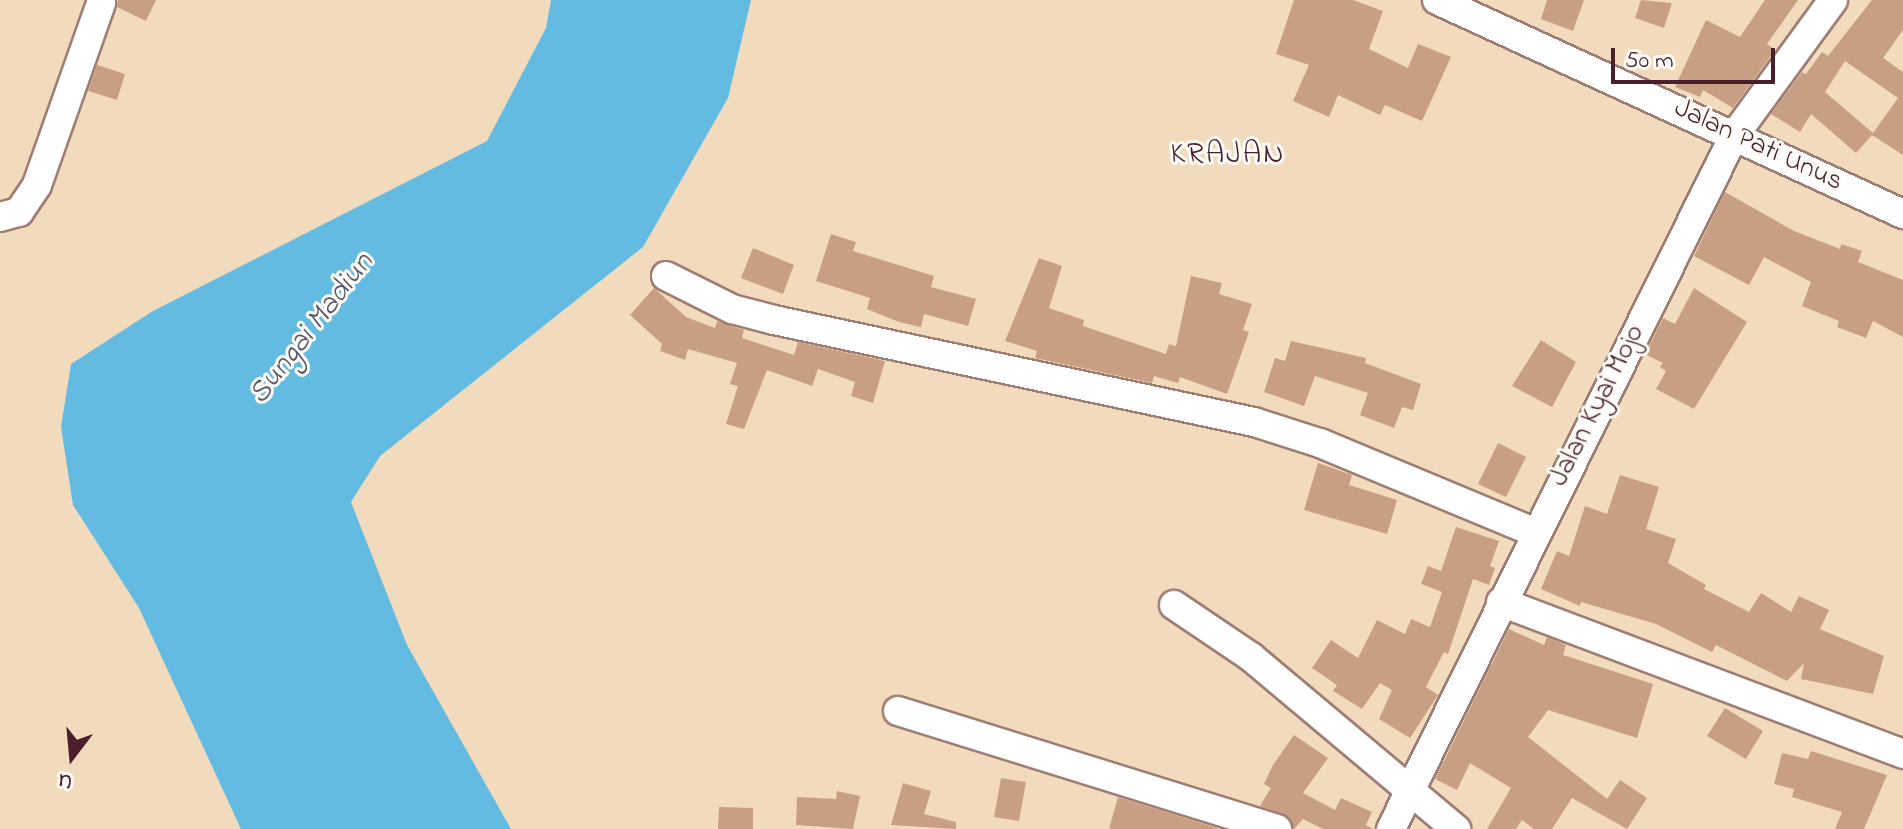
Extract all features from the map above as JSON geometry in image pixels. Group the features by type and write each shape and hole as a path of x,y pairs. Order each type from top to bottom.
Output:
{"street":[{"name":"Jalan Pati Unus","path":"1437,0 1903,214"},
{"name":"Jalan Kyai Mojo","path":"1391,829 1534,532 1734,136 1833,0"},
{"path":"0,217 19,212 37,185 98,1"},
{"path":"666,276 732,309 774,320 1189,404 1254,422 1320,443 1534,532"},
{"path":"1501,602 1903,754"},
{"path":"1174,605 1251,657 1456,829"},
{"path":"898,711 1277,829"}],"water":[{"name":"Sungai Madiun","path":"551,0 751,0 728,98 643,247 380,456 351,502 407,645 511,829 241,829 139,608 73,505 61,427 71,364 153,311 487,141 546,28"}],"building":[{"path":"118,0 156,0 146,21 117,7"},
{"path":"1294,0 1353,0 1383,11 1369,49 1408,68 1418,44 1451,57 1422,121 1385,105 1380,115 1338,95 1329,117 1293,101 1309,65 1276,54"},
{"path":"1547,0 1584,0 1573,31 1541,19"},
{"path":"1641,0 1672,3 1664,28 1635,18"},
{"path":"1765,0 1798,0 1767,44 1775,50 1733,108 1703,90 1700,97 1675,87 1706,20 1740,37"},
{"path":"1872,0 1903,0 1903,30 1883,58 1903,72 1903,155 1872,135 1856,153 1811,114 1800,132 1771,114 1802,72 1806,74 1822,52 1828,56","holes":["1845,61 1898,98 1873,133 1825,92"]},
{"path":"97,65 125,74 117,100 88,91"},
{"path":"1725,192 1794,231 1840,249 1841,244 1862,251 1858,262 1903,280 1903,337 1873,321 1866,338 1837,327 1839,321 1802,306 1811,282 1764,257 1749,285 1694,256"},
{"path":"831,234 856,242 853,251 934,276 931,287 976,299 968,326 924,314 921,327 899,322 867,309 870,298 816,281"},
{"path":"753,248 794,265 783,294 741,278"},
{"path":"1039,258 1062,266 1049,308 1084,320 1083,326 1166,354 1169,344 1176,346 1191,276 1222,283 1219,294 1252,304 1243,330 1249,332 1227,394 1180,377 1178,383 1154,376 1152,383 1035,358 1037,351 1005,341"},
{"path":"654,288 686,317 715,328 717,321 744,330 742,338 794,355 798,342 885,361 873,403 851,396 855,382 818,369 812,386 767,370 744,429 726,424 738,386 730,384 737,363 688,349 685,360 660,351 662,344 630,315"},
{"path":"1694,288 1747,322 1694,409 1656,389 1666,371 1660,367 1663,363 1645,354 1663,318 1675,324"},
{"path":"1541,340 1576,362 1552,407 1512,386"},
{"path":"1291,341 1366,358 1365,363 1421,384 1413,410 1402,407 1394,428 1360,415 1368,393 1315,376 1304,406 1264,392 1275,358 1285,361"},
{"path":"1498,443 1526,457 1506,497 1478,484"},
{"path":"1318,463 1352,475 1349,485 1397,500 1387,534 1304,510"},
{"path":"1620,475 1659,487 1646,529 1676,539 1668,563 1706,585 1704,589 1749,612 1761,593 1791,612 1799,596 1829,610 1820,629 1884,656 1873,694 1801,679 1804,663 1787,681 1716,645 1712,652 1656,624 1581,602 1580,606 1541,589 1557,551 1569,556 1585,506 1607,514"},
{"path":"1456,527 1499,541 1490,566 1495,568 1489,585 1473,579 1448,654 1444,652 1426,687 1438,695 1410,738 1379,719 1392,690 1380,683 1362,709 1333,691 1337,685 1312,668 1331,640 1358,658 1377,620 1405,634 1411,619 1430,627 1442,592 1421,584 1428,566 1441,571"},
{"path":"1509,629 1544,645 1547,637 1566,645 1563,655 1653,684 1637,738 1548,710 1528,737 1607,799 1620,780 1647,798 1627,829 1572,798 1552,829 1534,829 1522,820 1516,829 1487,829 1511,788 1470,763 1457,790 1435,779"},
{"path":"1725,708 1763,731 1746,759 1707,736"},
{"path":"1294,735 1328,758 1303,793 1335,810 1341,798 1372,812 1366,825 1373,829 1323,829 1303,819 1294,829 1289,817 1260,806 1271,788 1264,784 1273,765"},
{"path":"1811,751 1887,775 1864,829 1835,829 1842,812 1792,797 1794,789 1774,784 1782,753 1808,759"},
{"path":"1001,778 1026,782 1019,821 994,817"},
{"path":"903,783 931,791 924,814 956,822 956,829 891,825"},
{"path":"837,791 860,796 853,829 796,825 797,797 836,799"},
{"path":"1118,797 1217,828 1217,829 1109,829"},
{"path":"719,807 753,808 753,829 718,829"}],"district":[{"name":"KRAJAN","path":"1228,155"}]}
